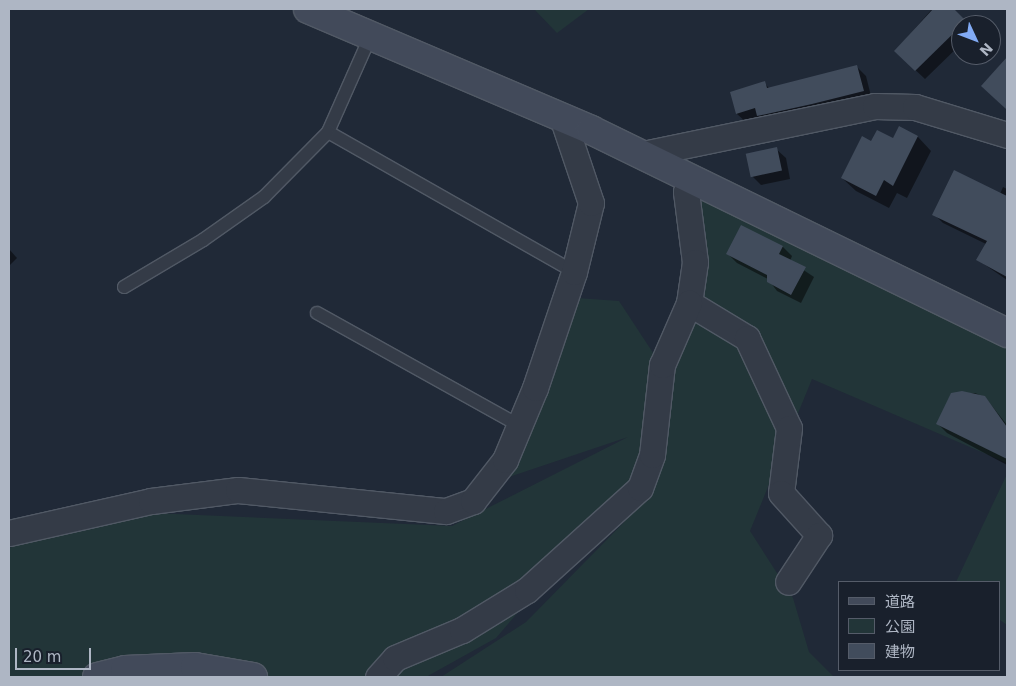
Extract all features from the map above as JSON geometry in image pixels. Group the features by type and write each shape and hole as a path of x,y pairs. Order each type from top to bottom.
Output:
{"street":[{"path":"308,9 562,117 643,154 1007,332"},
{"path":"643,154 875,106 915,107 1007,135"},
{"path":"13,524 151,500 238,490 446,511 473,501 505,460 535,388 574,272 591,203 562,117"},
{"path":"378,677 395,658 462,630 527,590 640,488 652,455 662,365 688,303 696,262 686,192 694,179"},
{"path":"688,303 747,338 789,428 781,493 819,535 788,582"},
{"path":"98,677 125,670 195,667 253,677"}],"lane":[{"path":"124,286 203,240 264,197 328,132 371,35"},
{"path":"328,132 574,272"},
{"path":"318,313 518,425"}],"green space":[{"path":"534,9 589,9 557,33"},
{"path":"694,179 1007,336 1007,463 812,379 750,531 793,598 809,652 834,677 441,677 526,622 638,508 650,458 496,638 426,677 9,677 9,548 49,535 152,513 452,526 628,437 509,477 577,298 619,301 661,365 679,312"},
{"path":"1007,474 1007,625 1001,621 1001,581 956,581"}],"building":[{"path":"933,9 954,9 960,15 951,15 951,36 915,71 894,51"},
{"path":"1007,57 1007,110 981,86"},
{"path":"857,65 864,91 757,116 755,108 736,114 730,92 765,81 767,88"},
{"path":"899,126 918,136 893,186 884,180 876,196 841,178 862,136 871,141 877,130 893,138"},
{"path":"777,147 782,170 751,177 746,154"},
{"path":"954,170 1007,196 1007,277 976,260 987,241 932,215"},
{"path":"741,225 783,246 779,254 806,267 791,295 767,282 767,275 726,254"},
{"path":"962,391 985,396 1007,427 1007,459 936,424 951,393"}]}
